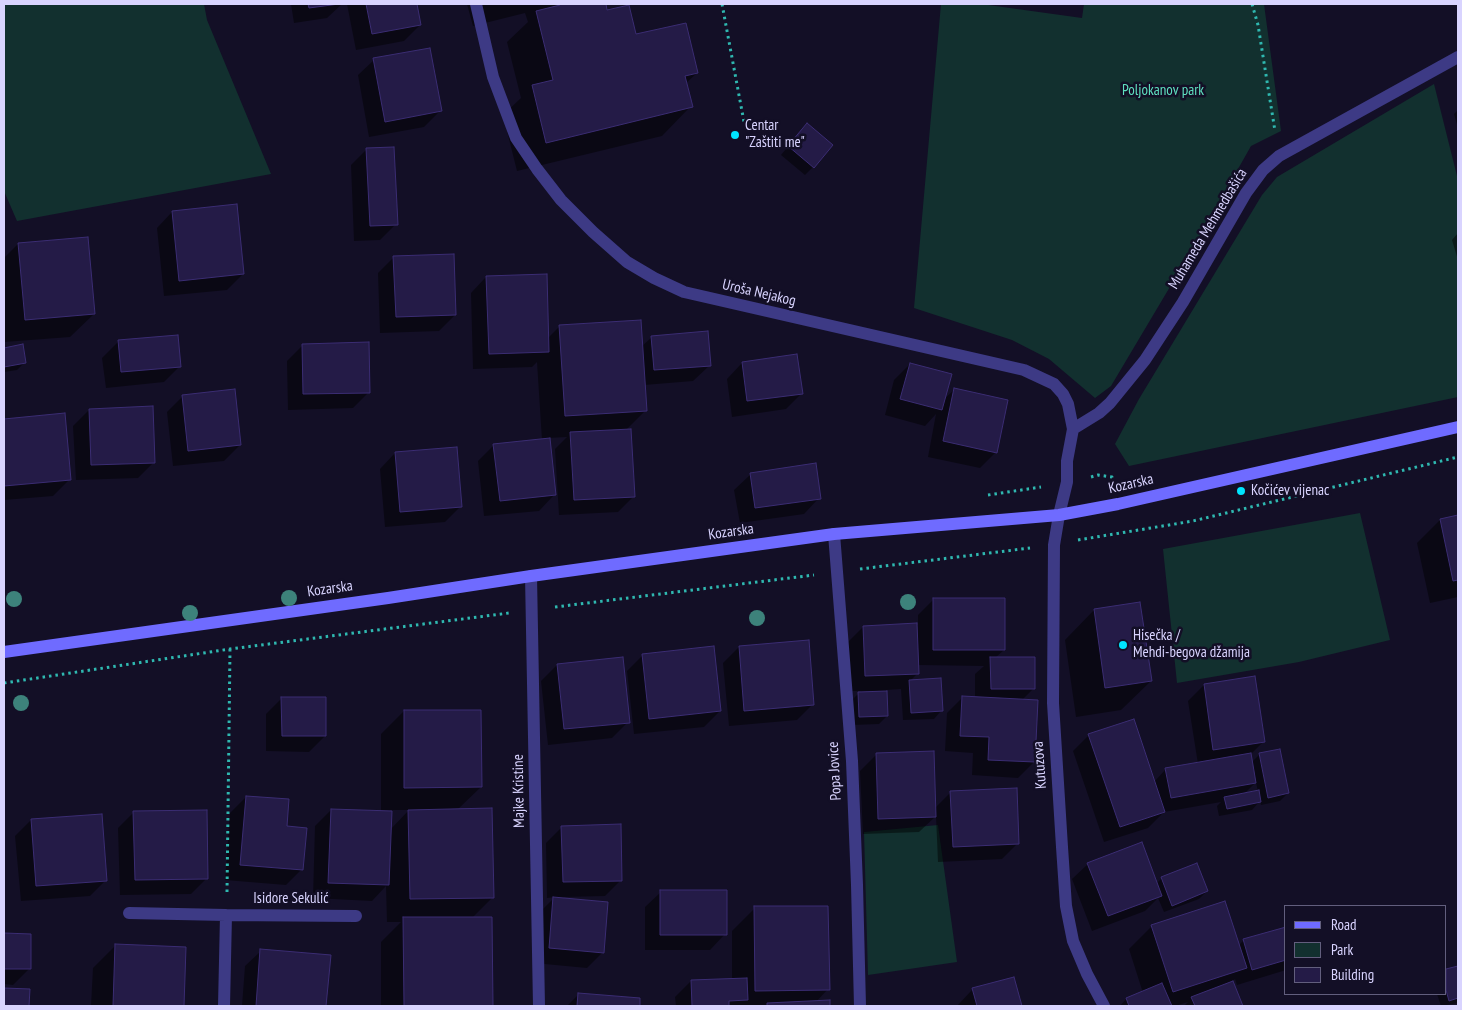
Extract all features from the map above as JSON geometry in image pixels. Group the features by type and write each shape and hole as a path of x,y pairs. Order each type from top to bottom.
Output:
{"main road":[{"name":"Kozarska","path":"4,652 834,534 1059,515 1118,504 1458,427"}],"street":[{"name":"Uroša Nejakog","path":"476,4 493,77 516,138 537,169 562,200 593,232 627,262 684,292 1024,370 1054,384 1063,394 1068,404 1073,429 1067,461 1067,482 1059,515"},
{"name":"Muhameda Mehmedbašića","path":"1073,429 1099,413 1110,403 1144,360 1183,302 1246,193 1263,170 1279,156 1458,57"},
{"name":"Kutuzova","path":"1059,515 1054,545 1053,703 1066,906 1074,941 1087,974 1104,1006"},
{"name":"Popa Jovice","path":"834,534 852,761 858,885 860,1006"},
{"name":"Majke Kristine","path":"531,576 539,1006"},
{"name":"Isidore Sekulić","path":"129,913 356,916"},
{"path":"224,1006 226,915"}],"path":[{"path":"722,4 744,122"},
{"path":"1252,4 1258,25 1279,156"},
{"path":"4,683 230,649 1054,545 1193,520 1458,457"},
{"path":"226,915 230,649"}],"green space":[{"path":"4,4 204,4 207,20 271,174 17,221 4,191"},
{"name":"Poljokanov park","path":"941,4 981,4 1082,18 1084,4 1264,4 1281,131 1251,146 1111,386 1095,398 1049,359 1012,340 914,308"},
{"path":"1434,84 1458,180 1458,397 1129,466 1115,444 1139,399 1262,195 1277,177"},
{"path":"1360,513 1390,640 1299,662 1177,683 1163,549"},
{"path":"938,825 957,962 868,975 864,832"}],"building":[{"path":"308,4 339,4 309,8"},
{"path":"366,4 417,4 421,25 372,34"},
{"path":"560,4 606,4 607,10 629,5 636,34 686,23 698,73 685,76 693,107 546,143 532,85 553,80 536,11"},
{"path":"430,48 442,111 385,122 373,58"},
{"path":"807,123 833,145 814,168 788,146"},
{"path":"394,147 398,225 370,226 366,148"},
{"path":"237,204 244,274 179,281 172,211"},
{"path":"88,237 95,314 25,320 18,243"},
{"path":"454,254 456,315 396,317 393,256"},
{"path":"547,274 549,352 489,354 486,276"},
{"path":"641,320 647,411 565,416 559,325"},
{"path":"708,331 711,366 654,370 651,336"},
{"path":"178,335 181,367 121,372 118,340"},
{"path":"369,342 370,393 303,394 302,344"},
{"path":"23,344 26,363 4,367 4,348"},
{"path":"797,354 803,394 747,401 742,362"},
{"path":"910,363 952,374 942,410 900,399"},
{"path":"954,388 1008,400 997,453 943,441"},
{"path":"235,389 241,445 188,451 182,395"},
{"path":"153,406 155,463 91,465 89,409"},
{"path":"65,413 71,480 4,486 4,419"},
{"path":"631,429 635,497 574,500 570,432"},
{"path":"550,438 556,495 500,501 493,444"},
{"path":"457,447 462,507 400,512 395,452"},
{"path":"816,463 821,499 755,508 750,473"},
{"path":"1458,515 1458,580 1453,581 1440,519"},
{"path":"933,598 1005,598 1005,650 933,650"},
{"name":"Hisečka / Mehdi-begova džamija","path":"1140,602 1152,681 1105,688 1094,609"},
{"path":"917,623 919,674 865,676 863,626"},
{"path":"809,640 814,705 744,711 739,646"},
{"path":"714,646 721,711 649,719 642,654"},
{"path":"623,657 630,723 564,729 557,664"},
{"path":"990,657 1035,657 1035,689 991,689"},
{"path":"1255,676 1265,742 1213,750 1204,684"},
{"path":"941,678 943,711 911,713 909,680"},
{"path":"887,691 888,716 859,717 858,692"},
{"path":"962,696 1038,700 1035,762 988,760 989,737 960,736"},
{"path":"281,697 326,697 326,736 282,736"},
{"path":"404,710 481,710 482,787 404,788"},
{"path":"1134,719 1165,812 1120,827 1088,734"},
{"path":"1280,749 1289,793 1268,798 1259,753"},
{"path":"934,751 936,817 878,819 876,753"},
{"path":"1251,753 1256,783 1171,798 1165,768"},
{"path":"1017,788 1019,844 953,847 950,791"},
{"path":"1259,790 1261,802 1227,809 1224,797"},
{"path":"246,796 289,799 287,826 307,828 303,870 240,865"},
{"path":"492,808 494,898 410,899 408,810"},
{"path":"331,809 392,811 389,885 328,883"},
{"path":"207,810 208,879 135,880 133,811"},
{"path":"102,814 107,881 36,886 31,819"},
{"path":"621,824 622,881 563,882 561,826"},
{"path":"1142,842 1162,896 1108,916 1087,863"},
{"path":"1197,863 1208,891 1172,906 1161,877"},
{"path":"660,890 727,890 727,935 660,935"},
{"path":"553,897 608,902 604,953 549,948"},
{"path":"1225,901 1247,968 1173,992 1151,925"},
{"path":"754,906 828,906 830,990 755,991"},
{"path":"403,917 492,917 493,1006 404,1006"},
{"path":"1284,928 1284,961 1252,970 1243,939"},
{"path":"4,933 31,934 31,969 4,969"},
{"path":"115,944 186,947 184,1006 113,1006"},
{"path":"260,949 331,955 326,1006 256,1006"},
{"path":"1458,966 1458,998 1449,1001 1447,994 1447,969"},
{"path":"1014,977 1022,1006 977,1006 972,988"},
{"path":"747,978 748,1000 729,1001 729,1006 692,1006 691,980"},
{"path":"1233,981 1243,1006 1195,1006 1191,997"},
{"path":"1162,983 1172,1006 1129,1006 1126,998"},
{"path":"4,988 30,989 29,1006 4,1006"},
{"path":"578,993 640,998 640,1006 577,1006"},
{"path":"830,1000 830,1006 767,1006 767,1003"}],"place":[{"name":"Centar \"Zaštiti me\"","path":"735,135"},
{"name":"Kočićev vijenac","path":"1241,491"},
{"name":"Hisečka / Mehdi-begova džamija","path":"1123,645"}]}
